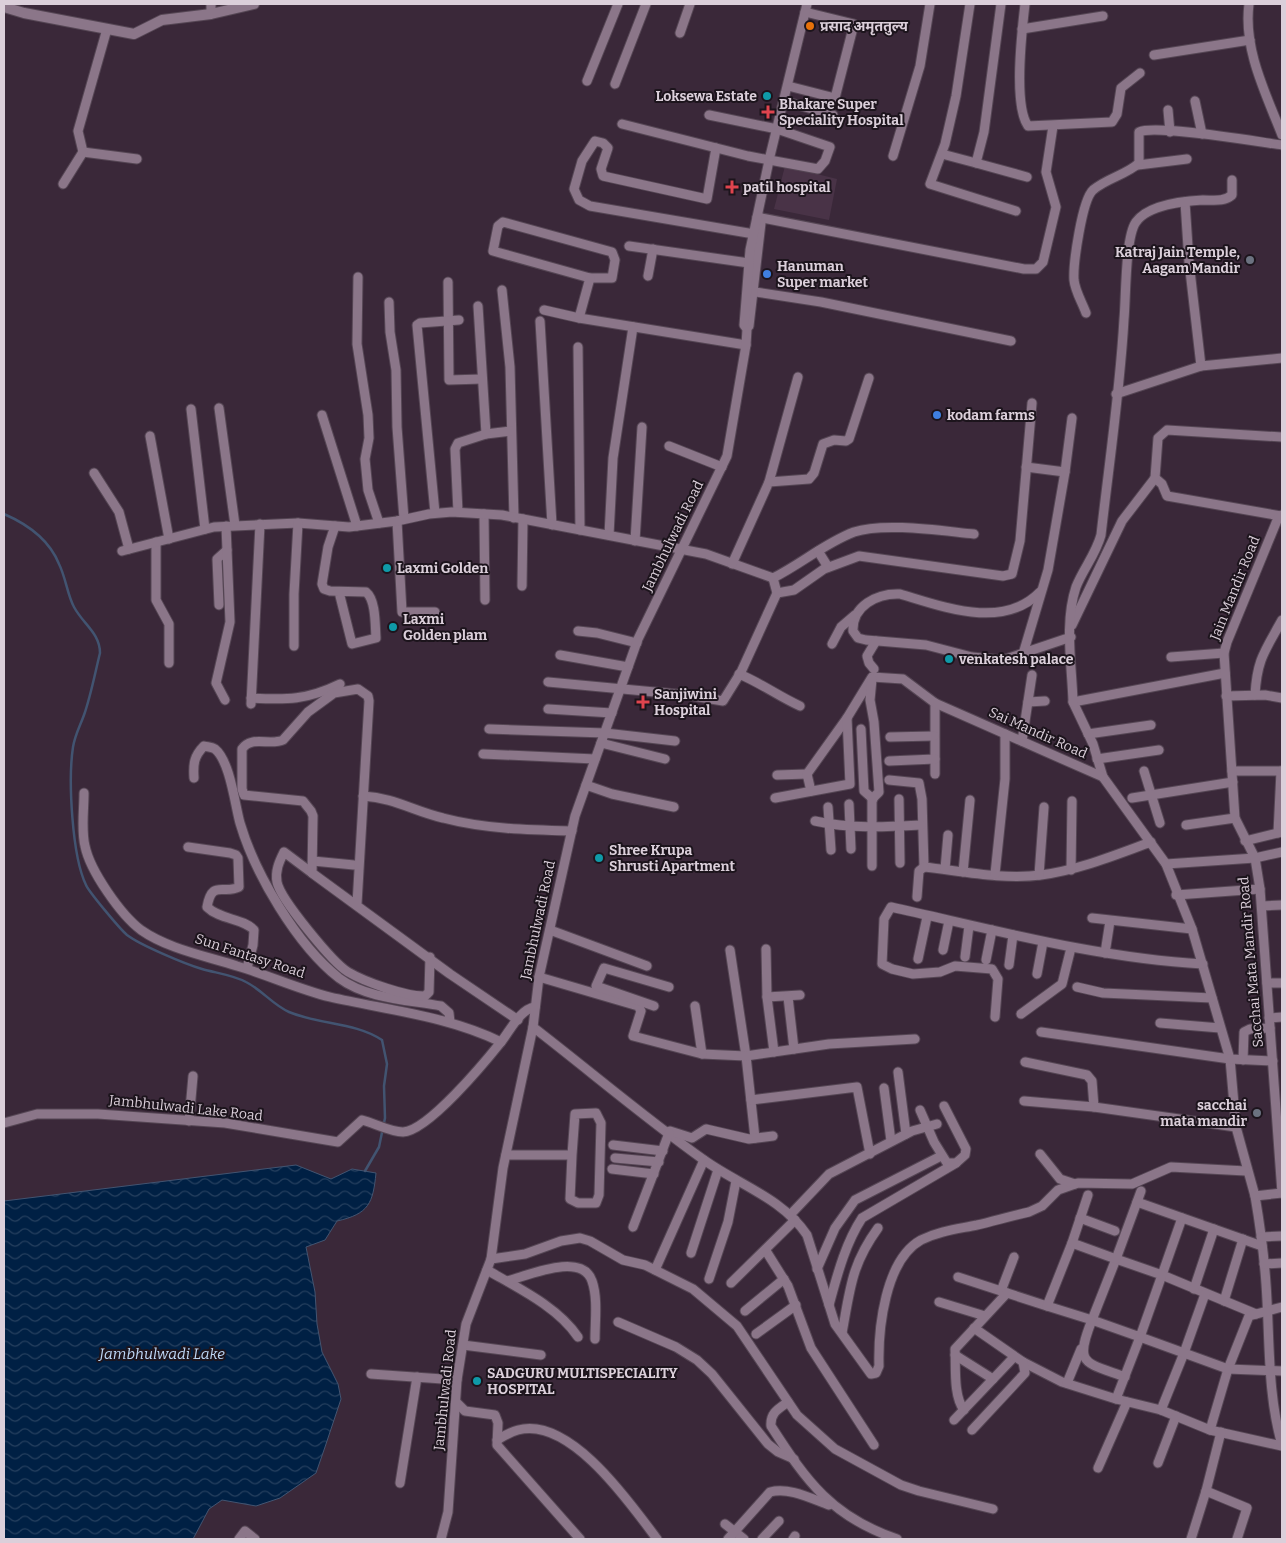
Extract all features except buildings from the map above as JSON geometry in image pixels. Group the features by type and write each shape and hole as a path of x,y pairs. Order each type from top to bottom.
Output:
{"street":[{"path":"4,7 24,13 134,34 162,20 211,9 254,4"},
{"path":"587,80 618,4"},
{"path":"616,84 646,4"},
{"path":"680,33 690,4"},
{"name":"Jambhulwadi Road","path":"750,291 749,263 754,234 808,10 813,4"},
{"path":"893,156 920,66 930,4"},
{"path":"970,4 956,96 942,154 930,184 1016,211"},
{"path":"976,163 984,132 1001,4"},
{"path":"1025,4 1019,75 1024,120 1028,126 1032,128 1112,122 1116,119 1121,88 1140,73"},
{"path":"1249,4 1246,23 1257,71 1282,135"},
{"path":"790,86 835,98 854,24 808,10"},
{"path":"1022,30 1102,16"},
{"path":"63,184 84,152 78,131 107,29"},
{"path":"1154,55 1250,40"},
{"path":"786,101 833,115"},
{"path":"1195,101 1202,134"},
{"path":"1168,110 1170,132"},
{"path":"622,124 716,148 818,169 825,161 830,147 779,130 710,115"},
{"path":"759,217 1024,269 1036,269 1043,262 1056,207 1046,172 1053,126"},
{"path":"1138,165 1140,160 1139,132 1146,130 1202,134 1282,145"},
{"path":"716,148 706,199 603,176 601,169 608,148 603,143 595,140 582,160 574,189 579,200 590,206 754,234"},
{"path":"84,152 137,159"},
{"path":"942,154 1027,177"},
{"path":"1086,312 1074,278 1087,201 1093,191 1107,180 1138,165 1187,159"},
{"path":"1225,674 1073,702 1071,633 1072,602 1077,586 1098,547 1101,535 1124,320 1126,265 1133,227 1141,217 1152,210 1185,202 1226,199 1232,195 1232,180"},
{"path":"1185,202 1189,262 1201,366"},
{"name":"Jambhulwadi Road","path":"440,1539 448,1512 457,1380 468,1314 492,1259 506,1155 534,1027 539,976 572,831 586,785 637,642 728,456 746,346 747,329 744,325 759,217"},
{"path":"503,222 612,252 616,260 612,278 590,278 493,251 498,226 503,222"},
{"path":"629,246 749,263"},
{"path":"648,276 653,248"},
{"path":"358,277 357,344 368,415 369,438 365,459 368,490 378,523"},
{"path":"579,318 590,278"},
{"path":"448,282 449,380 482,380"},
{"path":"502,290 510,367 511,431 519,519 522,586"},
{"path":"750,291 821,302 1011,341"},
{"path":"389,302 390,332 396,370 402,612 435,612"},
{"path":"478,306 486,434"},
{"path":"544,310 579,318 746,346"},
{"path":"435,513 417,326 459,320"},
{"path":"540,321 552,525"},
{"path":"609,536 613,458 632,327"},
{"path":"578,346 580,530"},
{"path":"1116,394 1201,366 1282,358"},
{"path":"732,564 768,482 798,377"},
{"path":"768,482 809,479 814,473 823,444 834,440 846,442 849,439 869,378"},
{"path":"777,593 794,590 828,567 859,556 988,574 1009,575 1015,567 1020,541 1032,403"},
{"path":"219,408 231,525 227,550 230,622 216,682 224,700"},
{"path":"191,409 205,529"},
{"path":"322,415 357,526"},
{"path":"1023,654 1048,570 1065,472 1072,418"},
{"path":"635,541 642,427"},
{"path":"1040,592 1030,602 1019,608 1000,612 966,612 900,594 879,596 859,609 855,616 854,635 866,640 926,645 989,660 1003,660 1023,654 1071,633 1122,521 1155,478 1158,438 1160,434 1167,430 1282,437"},
{"path":"458,512 455,449 458,443 486,434 511,431"},
{"path":"150,436 169,539"},
{"path":"669,446 722,467"},
{"path":"1026,467 1065,472"},
{"path":"94,473 119,512 125,550 205,529 231,525 298,522 334,526 357,526 435,513 458,512 519,519 706,554 773,578 818,551 856,532 913,529 974,534"},
{"path":"1155,478 1162,484 1167,496 1282,516"},
{"path":"484,514 485,600"},
{"name":"Jain Mandir Road","path":"1225,674 1224,653 1227,642 1282,516"},
{"path":"294,646 294,594 298,522"},
{"path":"260,524 251,701 318,695 340,684"},
{"path":"334,526 328,547 322,584 324,589 339,592 366,592 369,594 372,601 376,638 352,644 339,592"},
{"path":"156,542 156,600 169,624 169,663"},
{"path":"219,605 217,559 227,550"},
{"path":"818,551 828,567"},
{"path":"548,682 687,695 723,701 739,674 777,593 773,578"},
{"path":"832,644 841,627 855,616"},
{"path":"1255,695 1256,672 1260,658 1282,620"},
{"path":"578,631 605,634 637,642"},
{"path":"872,866 873,799 879,792 874,722 870,700 873,673 867,656 876,641"},
{"path":"1171,657 1224,653"},
{"path":"560,655 628,667"},
{"path":"811,791 807,774 847,718 873,673"},
{"name":"Sai Mandir Road","path":"873,673 903,679 935,703 1103,776"},
{"path":"739,674 768,687 779,696 800,706"},
{"name":"Sacchai Mata Mandir Road","path":"1225,674 1235,818 1255,858 1262,906 1282,1193"},
{"path":"1022,741 1032,675"},
{"path":"312,873 313,816 303,801 244,795 242,789 242,749 245,744 251,742 278,742 283,740 308,712 334,693 358,689 368,696 369,701 357,904"},
{"path":"1226,696 1255,695 1282,698"},
{"path":"1028,702 1045,701"},
{"name":"Sai Mandir Road","path":"1073,702 1088,734 1103,776"},
{"path":"935,703 935,774"},
{"path":"548,709 612,713"},
{"path":"774,798 850,784 847,718"},
{"path":"1088,734 1151,724"},
{"path":"861,729 864,791 873,799"},
{"path":"489,730 605,733 675,741"},
{"path":"995,874 1004,779 1005,734"},
{"path":"890,737 934,736"},
{"path":"601,743 664,759"},
{"path":"194,778 193,764 196,754 204,746 214,748 224,760 248,848 261,877 291,923 339,978 374,993 441,1006 449,1013 450,1022"},
{"path":"1097,759 1159,750"},
{"path":"483,754 595,759"},
{"path":"889,761 935,759"},
{"path":"1144,771 1160,823"},
{"path":"1232,772 1282,772 1280,833 1245,841"},
{"path":"777,775 807,774"},
{"path":"974,1328 1014,1357 1067,1383 1116,1399 1160,1410 1210,1430 1282,1445 1277,1426 1270,1372 1262,1242 1255,1196 1246,1171 1236,1127 1230,1059 1192,929 1176,895 1166,864 1103,776"},
{"path":"889,780 919,783 922,799 921,825 924,867"},
{"path":"1132,798 1233,782"},
{"path":"586,785 612,794 674,807"},
{"name":"Sun Fantasy Road","path":"84,793 85,846 96,870 118,908 142,930 168,944 247,968 327,996 450,1022 479,1031 501,1042"},
{"path":"363,796 392,799 427,814 446,819 513,830 572,831"},
{"path":"899,799 900,863"},
{"path":"963,872 970,800"},
{"path":"1070,870 1072,800"},
{"path":"849,804 852,826 852,849"},
{"path":"828,807 831,850"},
{"path":"1039,875 1044,807"},
{"path":"1186,825 1235,818"},
{"path":"815,821 830,825 873,828 921,825"},
{"path":"945,870 948,835"},
{"path":"917,897 919,871 924,867 963,872 1039,875 1070,870 1150,842"},
{"path":"188,847 230,853 238,858 239,887 217,889 212,892 206,907 214,914 250,925 254,930 253,945 247,968"},
{"path":"430,957 428,992 426,996 378,985 347,972 319,944 277,884 278,866 284,852 430,957 450,974 518,1020"},
{"path":"1166,864 1255,858 1282,852"},
{"path":"313,861 354,865"},
{"path":"1176,895 1260,889"},
{"path":"1262,906 1282,905"},
{"path":"995,1017 998,979 992,969 956,966 940,972 914,974 892,969 882,964 884,919 891,907 949,922 1071,948 1169,962 1203,964"},
{"path":"918,959 928,917"},
{"path":"1092,918 1192,929"},
{"path":"1105,953 1110,921"},
{"path":"943,950 949,922"},
{"path":"965,957 969,926"},
{"path":"550,930 646,966"},
{"path":"986,960 992,930"},
{"path":"1009,965 1013,935"},
{"path":"1037,974 1043,942"},
{"path":"1021,1014 1062,984 1071,948"},
{"path":"766,949 767,997 774,1052"},
{"path":"730,950 746,1056 755,1138"},
{"path":"594,989 604,968 669,987"},
{"path":"539,976 654,1006"},
{"path":"1267,983 1282,983"},
{"path":"1077,988 1103,993 1212,998"},
{"path":"594,989 640,1008 633,1036 702,1054 746,1056 829,1044 915,1039"},
{"path":"767,997 800,995"},
{"path":"788,996 794,1049"},
{"path":"695,1006 702,1054"},
{"name":"Jambhulwadi Lake Road","path":"4,1123 38,1114 98,1114 225,1123 338,1142 362,1120 402,1132 419,1126 448,1101 501,1042 527,1009 535,1007"},
{"path":"1269,1018 1282,1017"},
{"path":"1160,1023 1220,1028"},
{"path":"534,1027 704,1160 736,1181 778,1203 807,1235 835,1324 871,1374 876,1373 884,1306 891,1279 903,1258 919,1241 938,1232 1029,1212 1042,1206 1058,1190 1075,1184"},
{"path":"1244,1060 1244,1032 1250,1028 1270,1028"},
{"path":"1040,1032 1230,1059 1273,1061"},
{"path":"1025,1062 1087,1074 1092,1081 1094,1107"},
{"path":"898,1072 906,1134"},
{"path":"189,1121 193,1076"},
{"path":"751,1100 857,1087 870,1154"},
{"path":"884,1088 891,1141"},
{"path":"1024,1101 1094,1107 1236,1127"},
{"path":"829,1306 840,1264 856,1227 862,1218 956,1163 965,1155 966,1149 944,1106"},
{"path":"920,1110 926,1127 941,1156 947,1163 956,1163"},
{"path":"596,1113 601,1123 599,1195 596,1203 578,1203 570,1199 572,1155 575,1114 596,1113"},
{"path":"731,1283 766,1251 829,1174 906,1134 937,1124"},
{"path":"669,1133 670,1131 692,1138 706,1129 735,1137 755,1138 773,1136"},
{"path":"633,1226 669,1133"},
{"path":"613,1145 662,1151"},
{"path":"1040,1154 1060,1179 1075,1184 1132,1184 1171,1167 1246,1171"},
{"path":"506,1155 572,1155"},
{"path":"817,1269 835,1228 855,1200 941,1156"},
{"path":"615,1158 658,1162"},
{"path":"655,1270 704,1160"},
{"path":"612,1169 654,1174"},
{"path":"691,1253 718,1170"},
{"path":"709,1279 728,1222 736,1181"},
{"path":"1067,1383 1141,1191"},
{"path":"1255,1196 1282,1193"},
{"path":"1047,1306 1072,1243 1088,1195"},
{"path":"1137,1202 1243,1240 1262,1242 1282,1236"},
{"path":"1080,1218 1116,1231"},
{"path":"1116,1399 1182,1218"},
{"path":"842,1333 851,1284 858,1259 878,1228"},
{"path":"1194,1289 1214,1229"},
{"path":"492,1259 525,1254 561,1241 580,1238 590,1241 623,1260 655,1270 700,1293 737,1326 797,1415 835,1449 884,1477 919,1492 994,1509"},
{"path":"1224,1301 1243,1240"},
{"path":"1072,1243 1162,1275 1256,1314"},
{"path":"766,1251 784,1279 796,1304 811,1348 874,1445"},
{"path":"964,1410 960,1405 955,1349 1004,1292 1014,1257"},
{"path":"1264,1264 1282,1263"},
{"path":"507,1281 561,1265 587,1273 592,1278 594,1287 596,1339"},
{"path":"488,1270 527,1292 570,1325 578,1337"},
{"path":"958,1277 1092,1320 1228,1370 1282,1371"},
{"path":"745,1311 784,1279"},
{"path":"1160,1410 1184,1353 1205,1294"},
{"path":"940,1302 985,1316"},
{"path":"756,1334 796,1304"},
{"path":"1210,1430 1228,1370 1249,1316 1282,1307"},
{"path":"618,1322 687,1352 712,1374 768,1444 778,1452 794,1458"},
{"path":"1082,1344 1082,1356 1089,1364 1125,1377"},
{"path":"463,1345 541,1355"},
{"path":"955,1355 992,1379"},
{"path":"954,1420 1014,1357"},
{"path":"972,1430 1025,1373 1023,1362"},
{"path":"371,1374 457,1380"},
{"path":"400,1483 417,1377"},
{"path":"958,1388 974,1398"},
{"path":"456,1402 465,1411 495,1415 498,1423 497,1445 580,1539"},
{"path":"788,1402 774,1412 770,1419 771,1426 814,1489 855,1522 897,1539"},
{"path":"1098,1468 1127,1402"},
{"path":"1158,1463 1176,1416"},
{"path":"497,1440 510,1432 526,1428 569,1441 613,1483 656,1539"},
{"path":"1191,1539 1221,1432"},
{"path":"731,1536 770,1492 779,1490 833,1506"},
{"path":"1206,1491 1247,1508 1237,1539"},
{"path":"762,1539 779,1521"},
{"path":"725,1524 731,1536"},
{"path":"239,1539 245,1532 255,1539"},
{"path":"731,1536 744,1539"}],"shaded area":[{"path":"785,166 837,179 829,220 774,209"}],"water":[{"name":"Jambhulwadi Lake","path":"296,1165 331,1179 352,1169 376,1173 371,1200 363,1211 337,1221 325,1240 306,1247 315,1292 317,1324 322,1352 338,1384 341,1399 316,1473 280,1498 256,1506 222,1500 209,1509 193,1539 4,1539 4,1201"}],"waterway":[{"path":"4,514 36,533 55,555 74,607 94,634 99,646 100,653 93,684 73,747 71,778 74,837 81,872 88,889 123,931 142,944 194,967 230,976 252,985 289,1012 360,1030 382,1040 387,1064 384,1086 385,1118 379,1147 365,1171"}],"place":[{"name":"प्रसाद अमृततुल्य","path":"810,26"},
{"name":"Loksewa Estate","path":"767,96"},
{"name":"Bhakare Super Speciality Hospital","path":"768,112"},
{"name":"patil hospital","path":"732,187"},
{"name":"Katraj Jain Temple, Aagam Mandir","path":"1250,260"},
{"name":"Hanuman Super market","path":"767,274"},
{"name":"kodam farms","path":"937,415"},
{"name":"Laxmi Golden","path":"387,568"},
{"name":"Laxmi Golden plam","path":"393,627"},
{"name":"venkatesh palace","path":"949,659"},
{"name":"Sanjiwini Hospital","path":"643,702"},
{"name":"Shree Krupa Shrusti Apartment","path":"599,858"},
{"name":"sacchai mata mandir","path":"1257,1113"},
{"name":"SADGURU MULTISPECIALITY HOSPITAL","path":"477,1381"}]}
